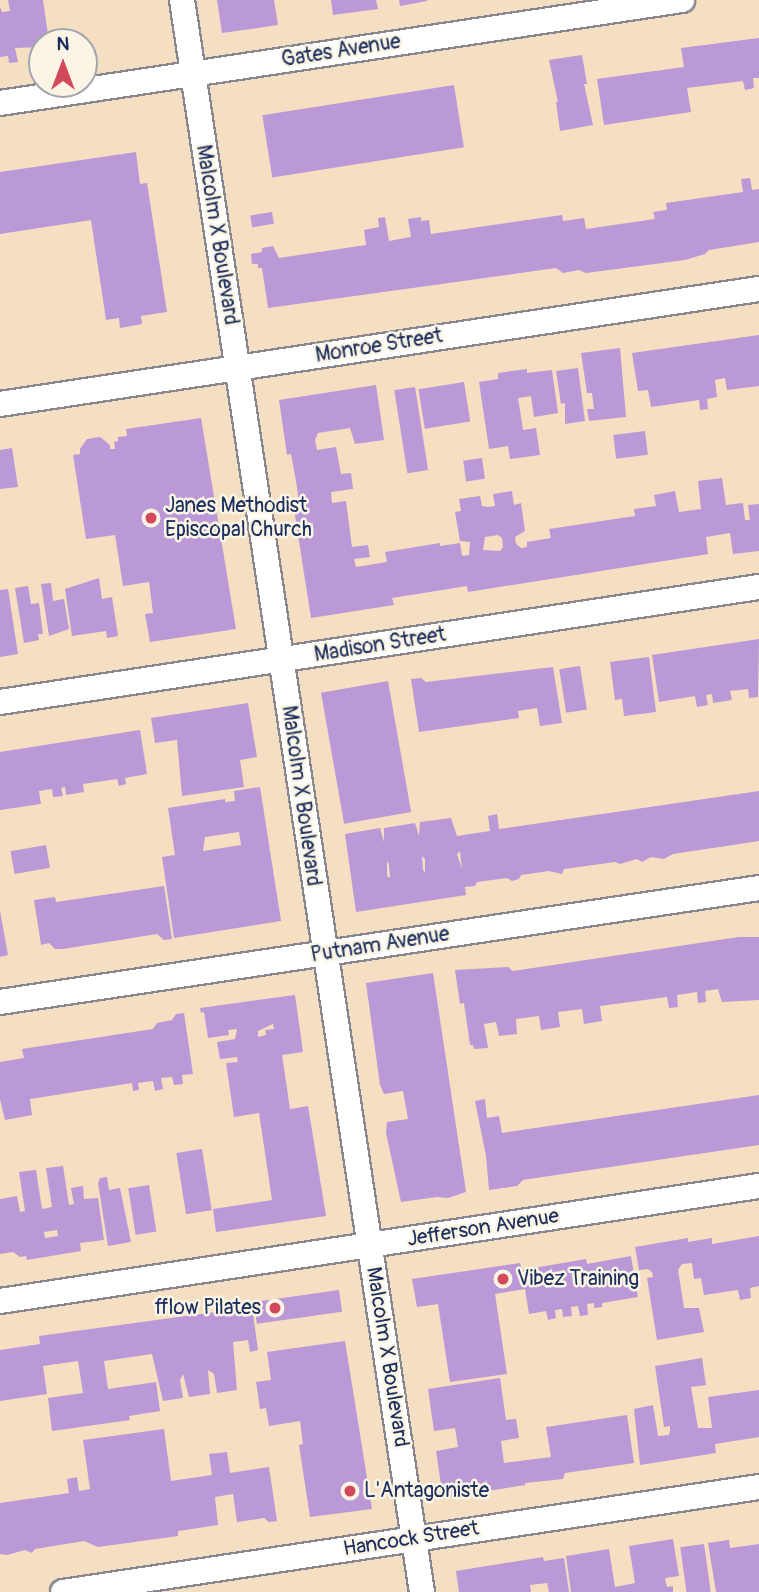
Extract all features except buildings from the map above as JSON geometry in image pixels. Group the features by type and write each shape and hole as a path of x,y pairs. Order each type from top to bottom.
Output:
{"street":[{"name":"Malcolm X Boulevard","path":"182,0 422,1592"},
{"name":"Gates Avenue","path":"0,103 682,0"},
{"name":"Monroe Street","path":"0,404 759,289"},
{"name":"Madison Street","path":"0,702 759,587"},
{"name":"Putnam Avenue","path":"0,1002 759,888"},
{"name":"Jefferson Avenue","path":"0,1301 759,1186"},
{"name":"Hancock Street","path":"63,1592 759,1487"}],"place":[{"name":"Janes Methodist Episcopal Church","path":"151,518"},
{"name":"Vibez Training","path":"503,1279"},
{"name":"fflow Pilates","path":"275,1308"},
{"name":"L'Antagoniste","path":"350,1491"}]}
